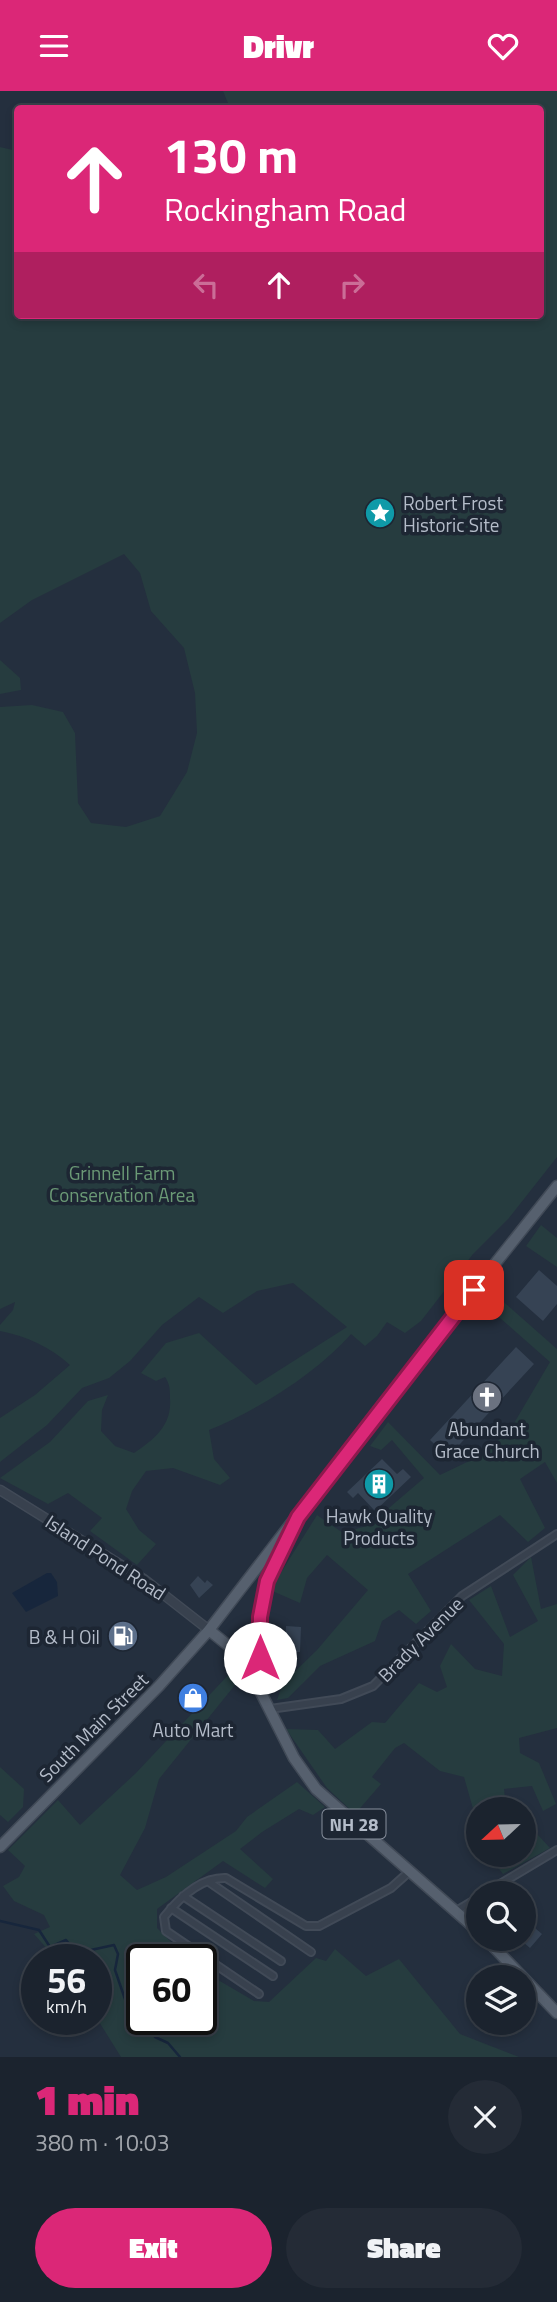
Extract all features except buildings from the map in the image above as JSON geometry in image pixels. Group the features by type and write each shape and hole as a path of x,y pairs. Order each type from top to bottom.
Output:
{"main road":[{"name":"NH 28","path":"466,1920 316,1789 294,1758 263,1692 242,1658 209,1630 383,1404 557,1186"},
{"name":"NH 28","path":"263,1692 260,1629 264,1594 272,1567 298,1517"},
{"name":"South Main Street","path":"0,1847 159,1686 209,1630"},
{"path":"498,1951 557,2013"}],"street":[{"name":"Island Pond Road","path":"0,1490 139,1575 209,1630"},
{"name":"Brady Avenue","path":"270,1709 341,1699 367,1690 462,1596 557,1534"},
{"path":"505,1881 557,1850"},
{"path":"259,1994 166,1931 164,1917 183,1896 216,1878 226,1878 306,1926 319,1926 391,1888 410,1871"},
{"path":"209,1882 311,1952"},
{"path":"183,1896 281,1961"},
{"path":"456,1911 466,1905"},
{"path":"170,1908 273,1976"}],"green space":[{"name":"Grinnell Farm Conservation Area","path":"223,91 557,91 557,1157 509,1218 473,1254 421,1321 405,1333 387,1322 365,1346 351,1334 321,1363 286,1389 209,1430 214,1459 230,1478 220,1485 173,1468 146,1471 132,1491 126,1509 139,1530 156,1544 137,1565 90,1531 102,1518 68,1493 48,1504 0,1478 50,1442 88,1401 108,1395 102,1410 101,1431 115,1446 134,1453 149,1442 165,1424 170,1408 170,1390 165,1377 156,1381 141,1373 166,1343 199,1333 256,1385 347,1327 293,1283 257,1291 223,1313 199,1297 162,1325 130,1361 109,1378 82,1388 47,1425 0,1462 0,1418 35,1395 70,1365 38,1343 0,1331 0,1325 13,1310 15,1302 0,1309 0,707 32,705 63,712 75,733 78,803 91,823 126,827 160,816 187,772 197,733 195,693 184,648 151,611 140,573 124,554 32,600 0,623 0,147 14,150 14,319 544,319 544,105 229,105"},
{"path":"0,660 20,678 21,690 0,694"},
{"path":"541,1225 557,1238 557,1267 526,1246"},
{"path":"489,1289 557,1349 557,1483 545,1462 520,1479 545,1528 528,1542 500,1515 408,1574 431,1611 416,1624 399,1610 382,1621 375,1641 320,1666 288,1698 277,1700 283,1683 317,1650 368,1590 327,1555 307,1578 300,1603 270,1590 317,1515 343,1533 369,1525 424,1478 392,1440 381,1450 370,1446 388,1422 440,1475 486,1453 513,1425 550,1362 483,1303"},
{"path":"531,1557 541,1609 557,1604 557,1728 519,1738 520,1753 539,1763 556,1804 543,1811 532,1786 504,1789 505,1797 470,1797 464,1777 440,1771 404,1743 395,1748 372,1777 381,1784 355,1814 327,1788 286,1729 318,1730 335,1749 372,1722 385,1723 419,1683 437,1692 447,1687 440,1666 451,1644 475,1669 502,1676 504,1644 469,1600 491,1586 510,1637 538,1621 513,1575"},
{"path":"232,1671 235,1685 159,1779 145,1828 120,1875 137,1890 166,1877 236,1831 247,1817 297,1782 325,1807 313,1815 299,1809 240,1849 273,1879 265,1888 223,1861 157,1909 157,1928 173,1944 126,1944 126,2035 217,2035 217,1979 254,2001 269,2002 316,1958 326,1961 335,1949 366,1976 399,1959 460,2034 519,2057 121,2057 107,2035 112,2035 112,1944 43,1944 34,1934 50,1927 44,1915 14,1901 3,1886 19,1877 25,1866 8,1850 58,1800 80,1825 136,1773"},
{"path":"0,1767 24,1789 23,1807 8,1822 0,1815"},
{"path":"536,1834 550,1848 536,1856"},
{"path":"498,1867 516,1867 503,1874"}],"water":[{"path":"51,1573 57,1582 58,1596 26,1612 12,1593"}],"waterway":[{"path":"0,1921 39,1930 50,1947 66,1940 77,1953 114,1945 118,1954 115,1970 126,2002"},
{"path":"155,2035 168,2043 180,2057"}],"place":[{"name":"Robert Frost Historic Site","path":"380,513"},
{"name":"Abundant Grace Church","path":"487,1397"},
{"name":"Hawk Quality Products","path":"379,1484"},
{"name":"B & H Oil","path":"123,1636"},
{"name":"Auto Mart","path":"193,1698"}],"route":[{"path":"260,1658 260,1617 267,1581 298,1517 474,1290"}]}
